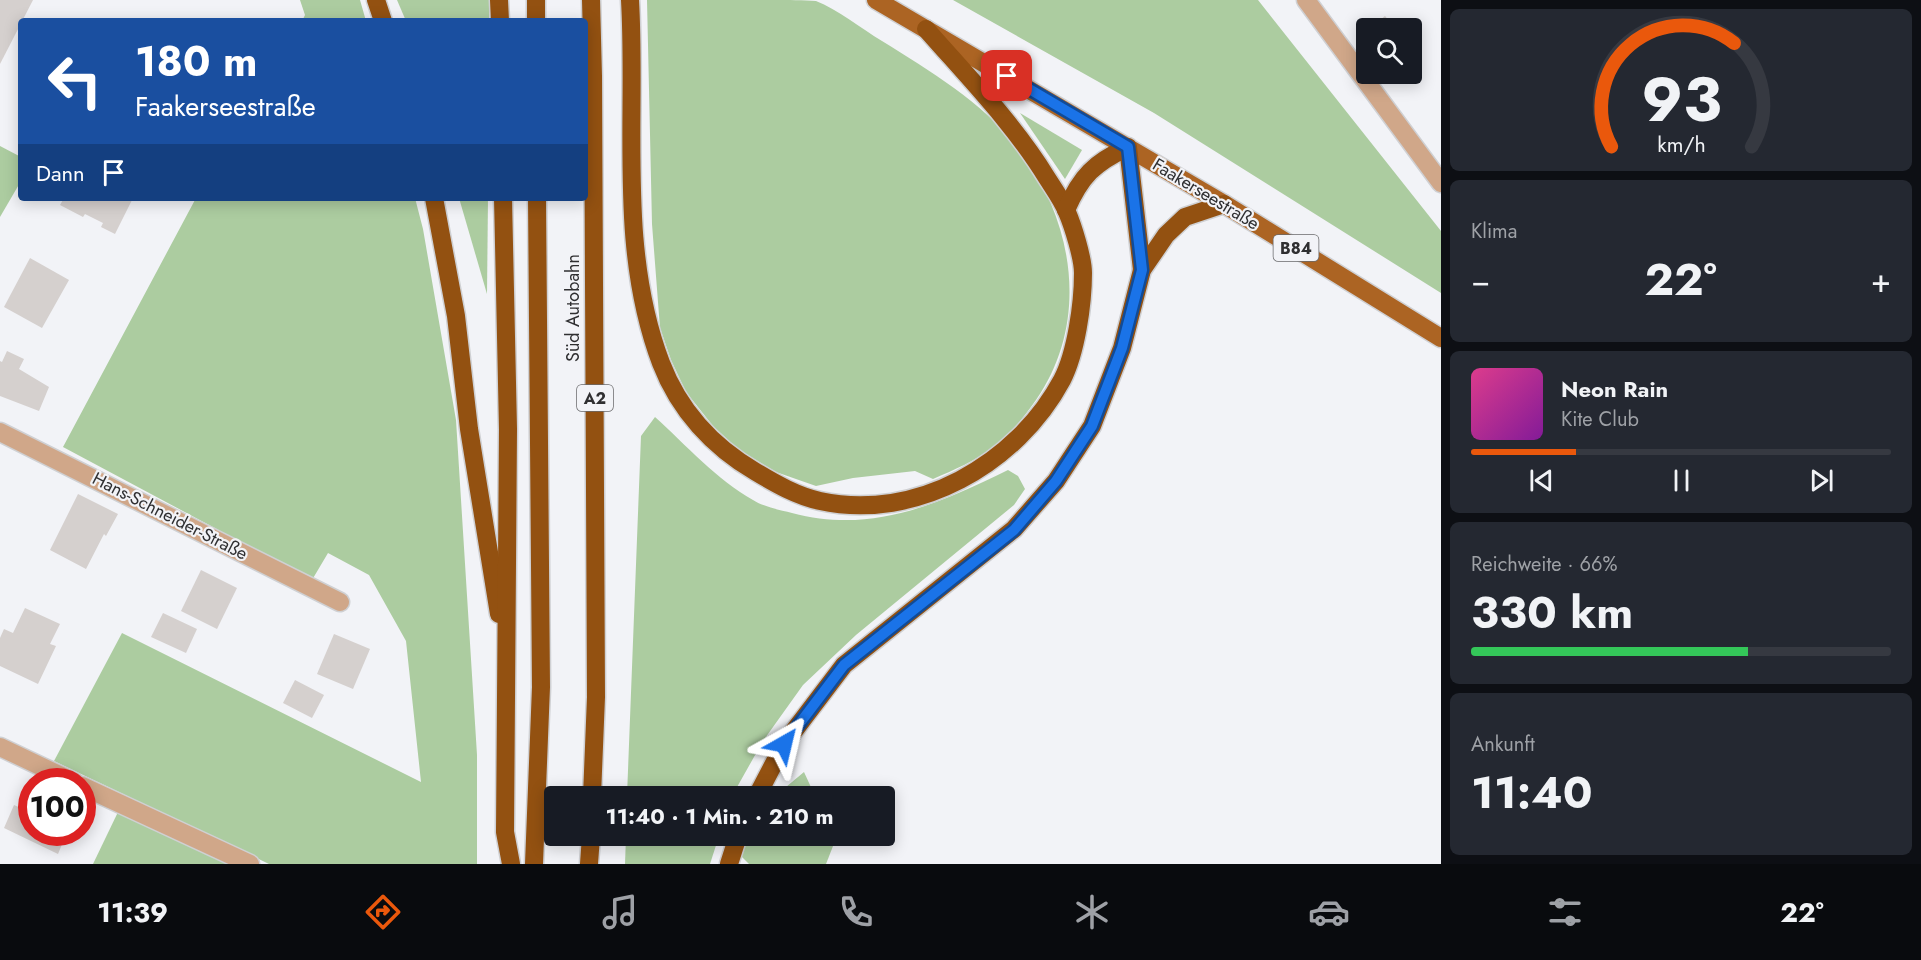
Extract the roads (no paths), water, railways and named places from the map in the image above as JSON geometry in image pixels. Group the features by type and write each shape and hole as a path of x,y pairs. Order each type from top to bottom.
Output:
{"highway":[{"path":"376,0 382,18"},
{"path":"499,0 500,18"},
{"path":"536,0 536,18"},
{"name":"Süd Autobahn","path":"591,0 594,87 596,685 592,786"},
{"path":"630,0 632,206 636,264 648,319 662,365 686,410 711,441 779,486 819,501 854,505 889,504 933,492 974,473 1007,450 1035,420 1063,378 1077,330 1084,271 1066,210 1027,146 926,29"},
{"path":"1066,210 1076,187 1102,159 1128,147 1142,270"},
{"path":"435,201 456,316 469,429 508,667"},
{"path":"503,201 508,429 505,832 511,864"},
{"name":"Süd Autobahn","path":"534,864 541,687 537,201"},
{"path":"762,786 784,744 844,665 1014,530 1056,481 1092,426 1122,348 1142,270 1166,235 1185,217 1224,204"},
{"path":"590,864 591,846"},
{"path":"729,864 735,846"}],"main road":[{"name":"Faakerseestraße","path":"876,0 1224,204 1441,338"}],"street":[{"path":"1306,0 1441,183"},
{"name":"Hans-Schneider-Straße","path":"0,432 340,602"},
{"path":"0,747 44,768"},
{"path":"96,793 249,864"}]}
